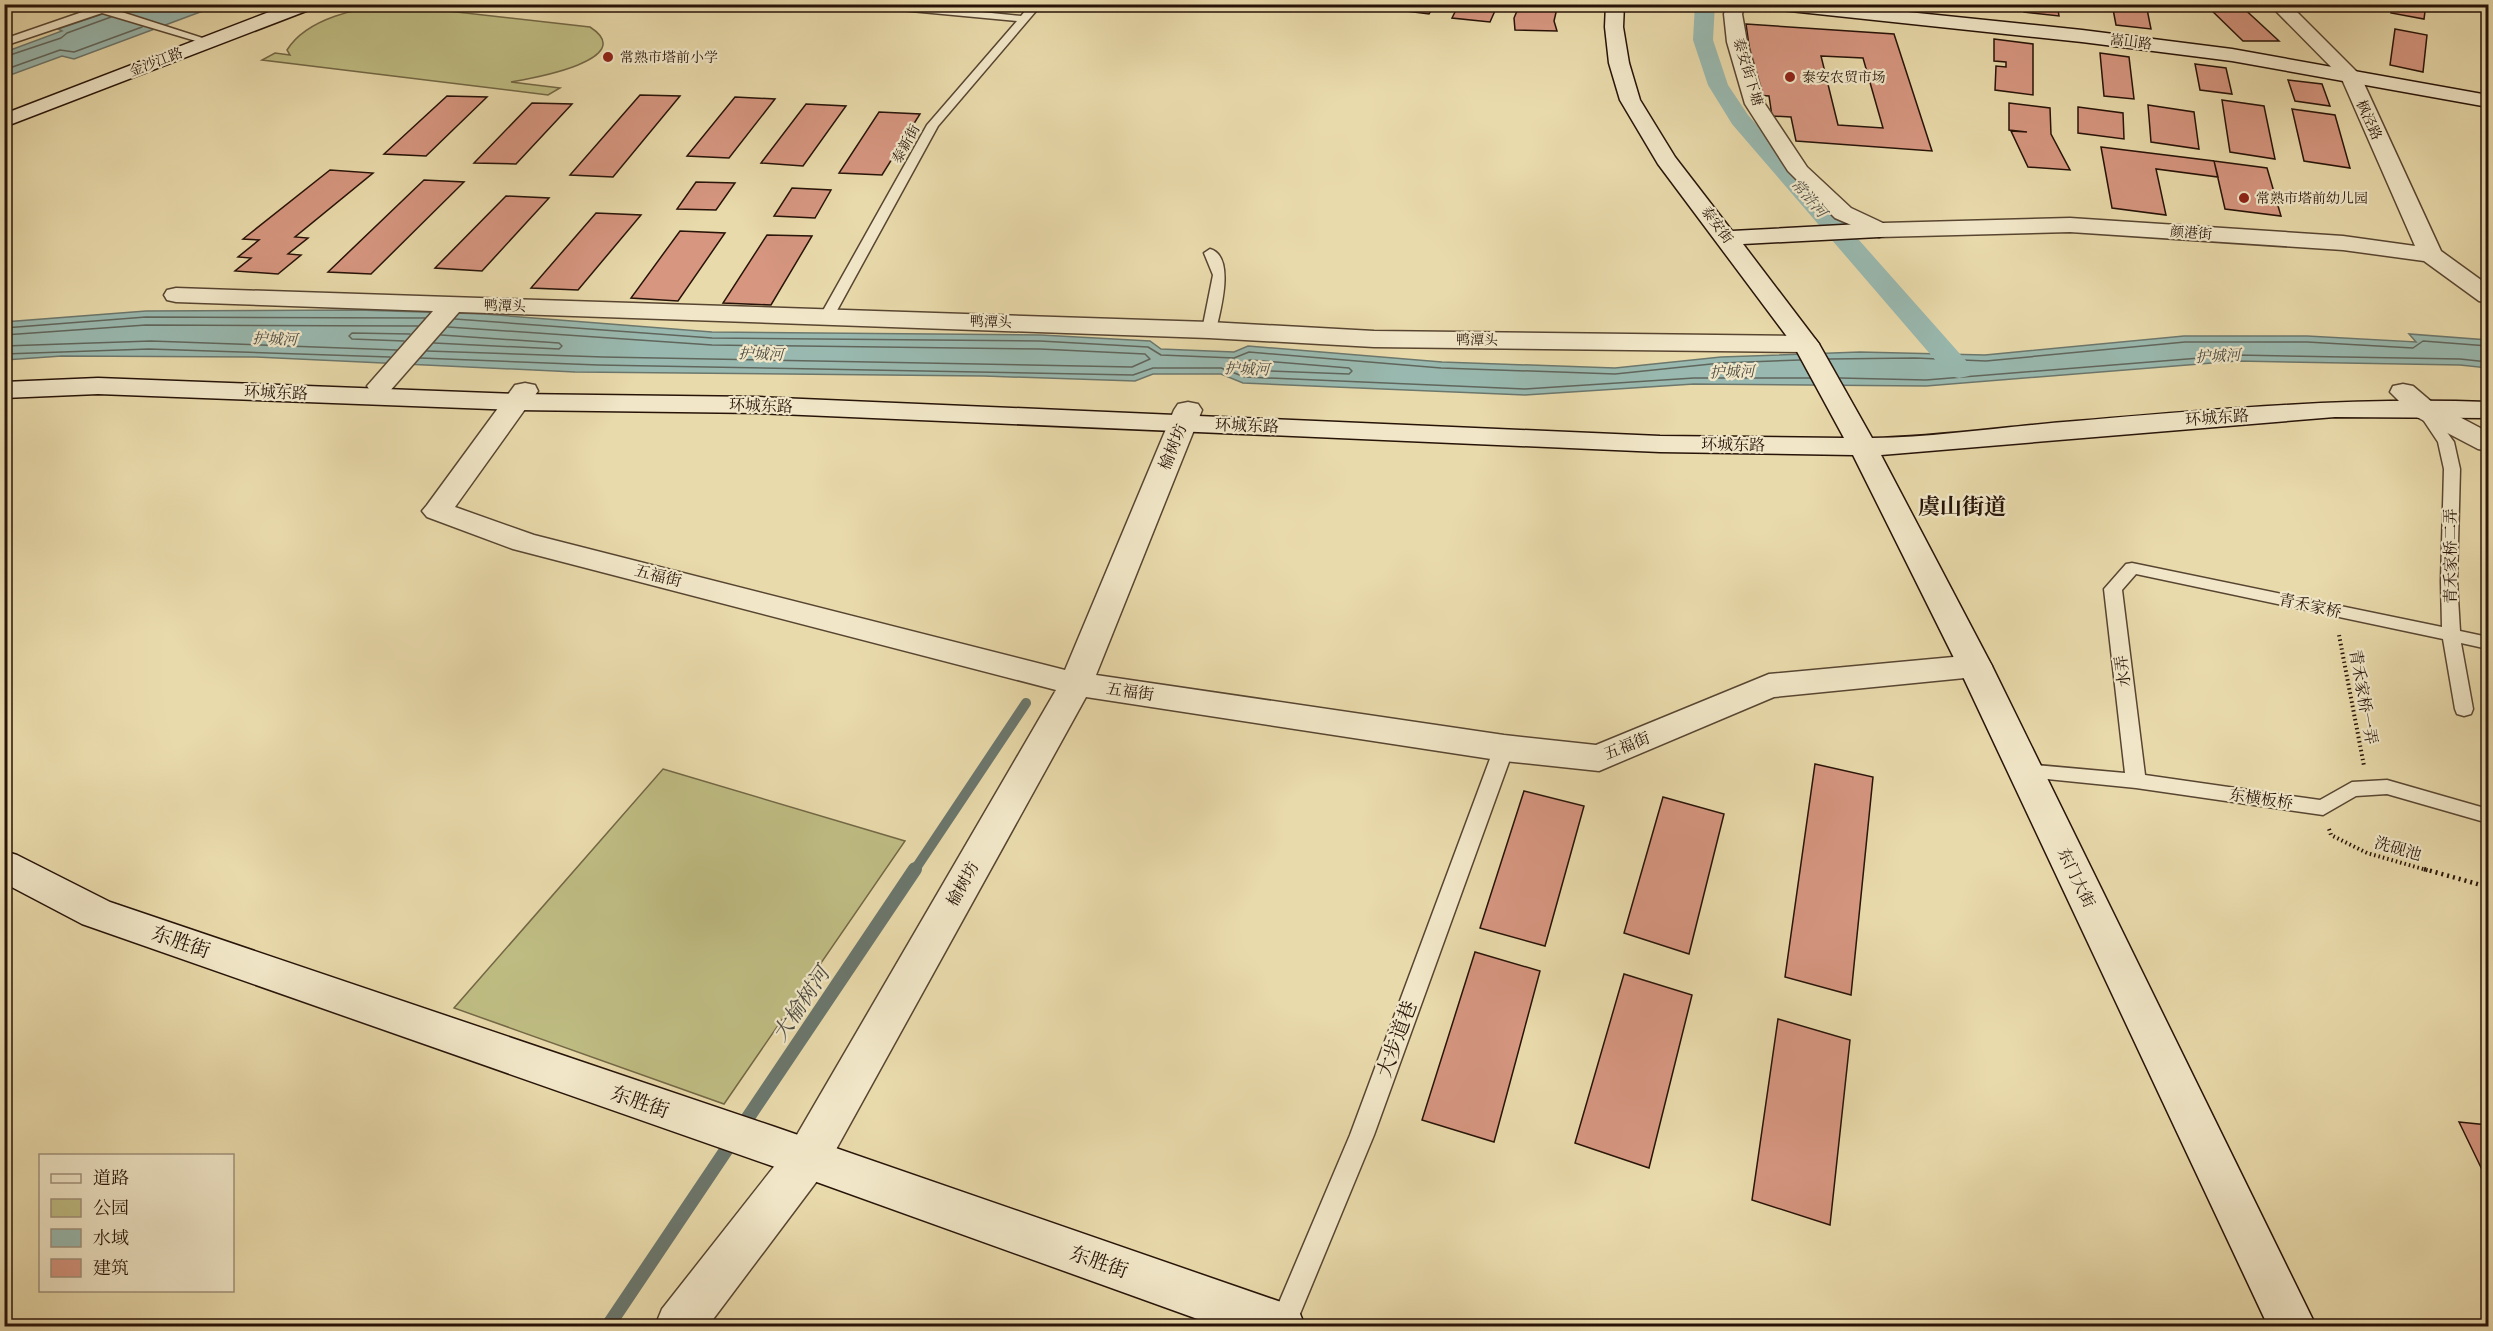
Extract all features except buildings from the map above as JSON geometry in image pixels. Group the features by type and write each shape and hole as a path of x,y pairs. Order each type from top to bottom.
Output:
{"street":[{"name":"金沙江路","path":"4,120 308,4"},
{"name":"泰安街","path":"1615,4 1614,27 1619,63 1630,100 1666,159 1806,344 1859,440"},
{"name":"泰安街下塘","path":"1736,4 1733,14 1737,42 1755,104 1799,171 1843,213 1879,230"},
{"name":"嵩山路","path":"1771,4 2162,46 2350,75 2488,100"},
{"name":"枫泾路","path":"2278,4 2350,75 2432,255"},
{"name":"颜港街","path":"1727,238 1879,230 2070,225 2343,243 2432,255 2488,296"},
{"name":"鸭潭头","path":"176,295 1209,330 1374,339 1806,344"},
{"path":"380,386 453,304"},
{"name":"环城东路","path":"4,382 93,376 380,386 520,397"},
{"name":"环城东路","path":"4,390 98,386 520,397 1186,417 1660,444 1859,440 1907,446 2075,429 2488,396"},
{"name":"五福街","path":"520,397 437,511 524,542 1076,684 1504,748 1599,758 1769,686 1975,666"},
{"path":"2413,401 2488,443"},
{"name":"环城东路","path":"2413,401 2488,410"},
{"name":"榆树坊","path":"679,1326 791,1153 1076,684 1186,417"},
{"name":"东门大街","path":"1859,440 1975,666 2292,1326"},
{"name":"东胜街","path":"4,865 96,913 791,1153 1282,1326"}],"lane":[{"path":"84,4 210,42"},
{"path":"4,43 113,4"},
{"path":"868,4 1023,19"},
{"name":"泰新街","path":"827,316 933,125 1037,4"},
{"path":"1209,330 1220,275 1210,253"},
{"name":"青禾家桥二弄","path":"2413,401 2446,442 2452,469 2449,581 2451,635 2464,709"},
{"name":"青禾家桥","path":"2132,568 2488,643"},
{"name":"水弄","path":"2132,568 2113,589 2136,781"},
{"name":"大步道巷","path":"1282,1326 1362,1135 1504,748"},
{"name":"东横板桥","path":"2025,771 2136,781 2323,808"},
{"path":"2323,808 2352,789 2387,787 2488,816"}],"path":[{"name":"青禾家桥一弄","path":"2335,611 2368,788"},
{"name":"洗砚池","path":"2323,808 2331,835 2367,853 2488,887"}],"green space":[{"path":"394,5 590,27 602,39 602,49 592,58 576,66 511,82 560,88 548,95 262,60 275,53 290,55 287,50 296,39 320,22 365,8"},
{"path":"663,769 905,841 724,1104 454,1008"}],"water":[{"path":"129,5 219,5 74,59 62,56 5,77 5,52 62,31 58,29"},
{"name":"护城河","path":"358,310 484,314 712,332 1041,335 1150,341 1161,349 1234,352 1248,346 1442,362 1615,368 1721,357 1860,352 1985,355 2184,336 2307,336 2416,342 2409,334 2488,340 2488,368 2460,365 2237,361 1926,386 1694,384 1525,395 1243,383 1221,374 1153,374 1135,381 984,376 575,372 256,357 62,356 5,360 4,322 146,311"}],"waterway":[{"name":"常浒河","path":"1705,4 1703,40 1718,85 1740,119 1959,370"},
{"name":"大榆树河","path":"914,871 1026,703"},
{"name":"大榆树河","path":"608,1326 915,869"}],"place":[{"name":"常熟市塔前小学","path":"608,57"},
{"name":"泰安农贸市场","path":"1790,77"},
{"name":"常熟市塔前幼儿园","path":"2244,198"}],"district":[{"name":"虞山街道","path":"1962,507"}]}
